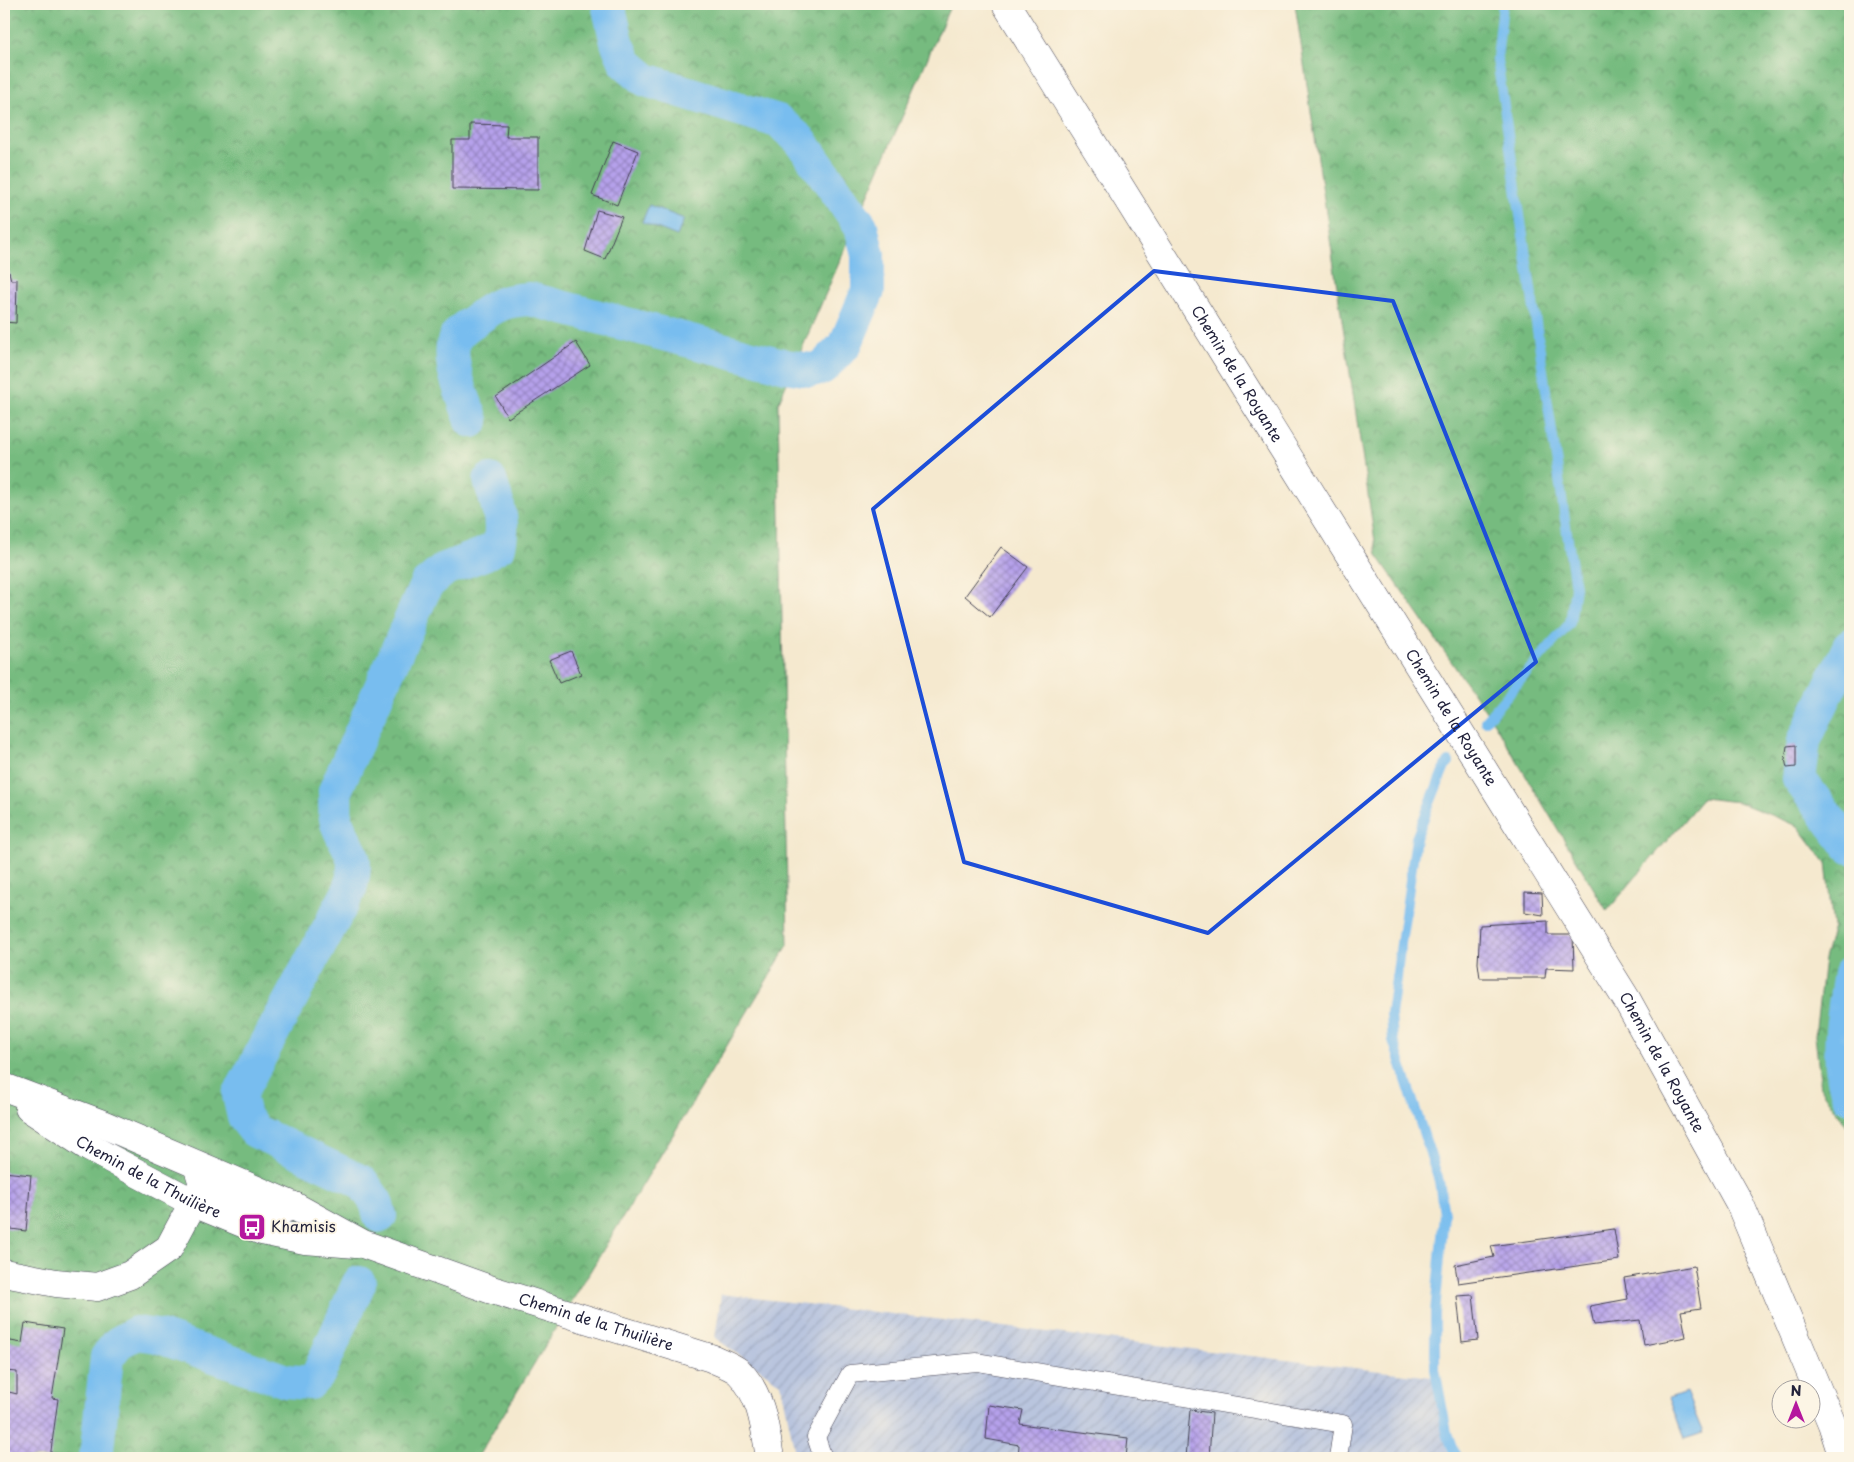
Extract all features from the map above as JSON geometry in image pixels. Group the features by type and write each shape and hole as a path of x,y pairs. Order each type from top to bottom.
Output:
{"street":[{"name":"Chemin de la Royante","path":"1006,4 1627,1000 1740,1204 1832,1424 1843,1458"},
{"name":"Chemin de la Thuilière","path":"4,1087 100,1123 198,1184 262,1231 305,1240 363,1244"},
{"name":"Chemin de la Thuilière","path":"4,1092 90,1148 198,1184 294,1206 363,1244 492,1290 711,1358 738,1371 754,1392 763,1416 770,1458"},
{"path":"4,1273 56,1283 97,1287 130,1275 169,1248 198,1184"}],"lane":[{"path":"823,1458 816,1437 850,1374 977,1362 1343,1424 1338,1458"}],"highlighted area":[{"path":"1154,271 1393,301 1536,662 1208,933 964,862 873,509"}],"shaded area":[{"path":"721,1294 1432,1377 1449,1458 796,1458 781,1384 715,1338"}],"green space":[{"path":"4,4 951,4 778,404 788,945 477,1458 4,1458"},
{"path":"1295,4 1850,4 1850,1131 1821,1089 1815,1036 1824,959 1833,927 1826,863 1798,826 1738,802 1703,798 1607,911 1494,723 1377,555"}],"water":[{"path":"649,205 684,219 677,236 642,222"},
{"path":"1686,1392 1703,1433 1684,1439 1669,1398"}],"building":[{"path":"470,124 507,125 506,137 538,137 538,190 452,189 452,140 470,140"},
{"path":"613,141 638,151 617,205 592,195"},
{"path":"597,210 622,217 605,259 585,251"},
{"path":"4,272 9,272 11,280 17,280 16,323 4,322"},
{"path":"576,342 590,365 508,418 496,397"},
{"path":"1001,547 1028,567 990,617 965,596"},
{"path":"571,651 581,674 559,683 549,660"},
{"path":"1796,745 1796,767 1787,768 1785,759 1787,746"},
{"path":"1525,892 1542,893 1543,915 1525,912"},
{"path":"1548,921 1548,935 1573,935 1574,969 1546,968 1545,978 1480,978 1478,963 1480,925"},
{"path":"4,980 6,996 4,996"},
{"path":"4,1172 31,1175 26,1231 4,1228"},
{"path":"1614,1229 1619,1260 1458,1283 1455,1265 1494,1257 1491,1246"},
{"path":"1694,1266 1701,1308 1681,1311 1686,1337 1644,1345 1640,1320 1594,1325 1590,1306 1628,1299 1624,1278"},
{"path":"1473,1295 1478,1340 1462,1342 1457,1296"},
{"path":"25,1323 63,1329 52,1398 58,1399 50,1458 4,1458 4,1403 7,1403 9,1392 17,1394 17,1372 4,1371 5,1340 22,1343"},
{"path":"989,1405 1023,1410 1020,1424 1128,1438 1126,1458 1018,1458 1019,1445 986,1439"},
{"path":"1190,1410 1212,1413 1209,1458 1186,1458"}],"waterway":[{"path":"472,421 453,364 452,352 454,341 465,327 490,310 514,300 530,299 786,366 810,370 822,368 845,345 868,291 868,255 861,226 800,140 778,121 646,80 626,63 617,42 608,4"},
{"path":"1485,721 1570,623 1575,587 1497,59 1503,4"},
{"path":"380,1216 376,1202 362,1182 255,1131 244,1117 239,1095 350,889 353,877 353,860 337,823 335,791 426,585 445,569 499,546 501,521 490,480"},
{"path":"1850,645 1804,741 1799,779 1850,847"},
{"path":"1449,762 1445,766 1416,838 1391,1014 1393,1040 1439,1181 1444,1214 1435,1313 1435,1369 1447,1433 1456,1458"},
{"path":"1850,974 1843,1020 1841,1054 1842,1070 1850,1097"},
{"path":"96,1458 107,1357 118,1343 136,1333 157,1336 286,1381 310,1383 319,1373 359,1283"}],"place":[{"name":"Khamisis","path":"252,1227"}]}
